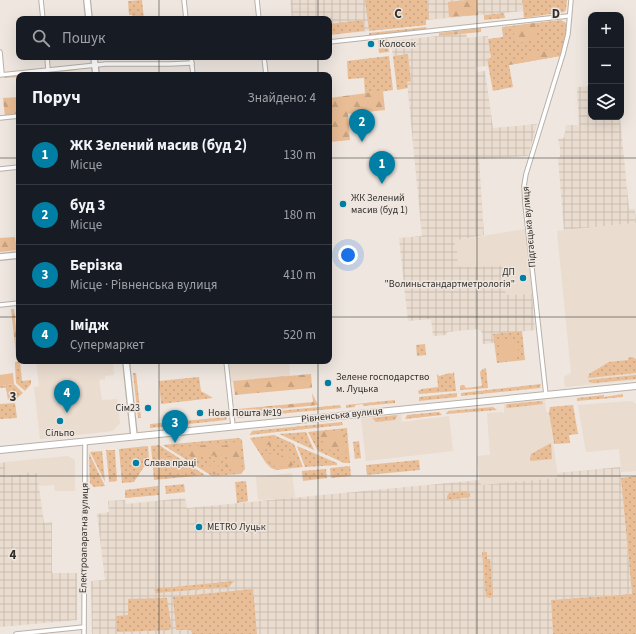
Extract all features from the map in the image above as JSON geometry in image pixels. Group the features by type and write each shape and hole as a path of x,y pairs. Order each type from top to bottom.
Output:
{"main road":[{"path":"87,0 90,16"},
{"path":"94,60 95,72"},
{"path":"0,257 16,255"},
{"path":"126,364 134,436"},
{"name":"Рівненська вулиця","path":"0,450 636,386"}],"street":[{"path":"41,0 43,16"},
{"path":"184,0 186,16"},
{"path":"257,0 260,16"},
{"name":"Підгаєцька вулиця","path":"546,395 524,186 526,174 563,54 568,34 568,16 571,0"},
{"path":"332,42 568,16"},
{"path":"0,52 1,74 16,73"},
{"path":"47,60 48,70"},
{"path":"192,60 193,72"},
{"path":"264,60 266,72"},
{"path":"24,72 106,64 192,63"},
{"path":"0,118 16,116"},
{"path":"0,169 16,168"},
{"path":"0,305 16,303"},
{"path":"226,364 233,426"},
{"name":"Електроапаратна вулиця","path":"84,634 85,441"},
{"path":"16,634 84,627"}],"shaded area":[{"path":"290,0 522,0 523,11 426,20 426,25 332,35 332,16 292,16"},
{"path":"466,33 467,38 488,36 491,58 487,59 488,66 476,67 477,72 485,71 493,128 537,124 528,156 479,159 484,235 453,241 457,248 458,267 503,266 506,295 532,294 535,330 494,334 494,343 483,344 482,332 477,329 447,332 447,335 433,336 431,319 408,321 399,238 422,236 407,82 411,81 408,54 393,56 391,41"},
{"path":"588,86 588,120 620,120 629,209 635,209 636,223 564,230 558,158 560,157 560,148 558,139 564,138 566,125 579,125 577,87"},
{"path":"636,223 636,380 565,387 564,377 571,373 557,231"},
{"path":"525,229 532,294 506,295 503,266 458,267 457,248 453,241"},
{"path":"36,364 113,364 114,375 105,376 105,379 99,380 102,400 117,399 120,423 113,431 40,439 34,387 39,386"},
{"path":"229,364 289,364 290,376 231,382"},
{"path":"545,400 546,412 549,412 558,478 480,485 477,456 490,455 487,413 502,412 504,414 504,404"},
{"path":"632,401 636,404 636,471 621,472 619,449 586,452 578,405"},
{"path":"401,414 402,422 449,416 453,451 366,461 361,419"},
{"path":"68,456 75,460 75,491 55,491 54,485 39,486 37,473 5,476 5,462"},
{"path":"5,462 5,476 26,474 29,472 37,473 44,523 52,522 52,573 77,573 77,620 0,627 0,463"},
{"path":"620,467 632,594 551,600 553,634 92,634 91,581 105,580 97,514 109,512 108,501 125,500 126,504 185,498 187,508 480,480 481,485 557,478 557,473"},
{"path":"292,473 295,498 258,500 256,477"}],"green space":[{"path":"142,0 144,16 129,15 128,1"},
{"path":"365,0 427,0 429,19 426,20 426,25 369,31"},
{"path":"477,0 478,15 449,17 448,2"},
{"path":"522,0 567,0 566,10 564,12 524,18"},
{"path":"504,13 505,18 484,20 484,15"},
{"path":"363,20 364,31 332,35 332,24"},
{"path":"561,20 566,23 566,34 560,56 509,65 513,87 493,91 487,59 491,58 488,39 503,37 502,27"},
{"path":"535,23 537,40 515,43 513,26"},
{"path":"426,27 427,30 369,36 369,33"},
{"path":"481,28 481,32 439,36 439,33"},
{"path":"387,39 389,52 379,53 378,40"},
{"path":"551,49 560,56 509,65 508,61 529,58 528,53"},
{"path":"408,54 411,81 407,82 408,88 397,90 393,56"},
{"path":"389,56 393,90 365,94 364,78 348,79 347,61"},
{"path":"77,69 59,72 46,72"},
{"path":"16,75 16,77 4,78 4,76"},
{"path":"383,91 385,110 348,114 350,140 332,142 332,98"},
{"path":"16,97 16,115 5,117 3,98"},
{"path":"15,237 16,250 0,252 0,238"},
{"path":"11,309 14,309 16,327 16,355"},
{"path":"522,331 525,360 497,363 493,334"},
{"path":"517,339 519,355 514,356 515,360 501,362 499,341"},
{"path":"425,344 426,355 417,356 416,345"},
{"path":"632,357 636,359 636,373 588,378 589,374 609,362 628,360 628,358"},
{"path":"15,362 16,364 20,364 22,381 31,380 31,384 25,391 16,383"},
{"path":"486,368 488,388 460,390 460,386 462,385 466,388 482,386 480,372"},
{"path":"454,372 456,391 419,394 418,391 422,389 438,387 437,374 439,376 450,373 452,374"},
{"path":"13,373 14,384 0,386 0,375"},
{"path":"133,373 136,373 141,418 138,418"},
{"path":"311,374 312,388 235,395 233,381"},
{"path":"636,375 636,379 594,383 588,380"},
{"path":"199,377 201,391 213,398 161,404 159,381"},
{"path":"14,384 23,393 16,399 8,400 6,388 0,388 0,386"},
{"path":"541,384 540,388 461,396 461,393"},
{"path":"312,393 318,405 239,413 238,409 313,402"},
{"path":"457,393 457,397 419,401 419,397"},
{"path":"623,394 623,397 577,401 577,398 604,395 604,397"},
{"path":"395,400 395,403 363,406 363,404 346,408 346,405"},
{"path":"542,401 543,404 506,407 507,404"},
{"path":"15,403 17,418 0,419 0,404"},
{"path":"340,405 341,408 237,418 237,415"},
{"path":"573,405 578,434 569,435 570,443 554,444 549,412 550,407"},
{"path":"493,407 497,410 446,414 448,411"},
{"path":"439,412 442,415 405,419 407,415"},
{"path":"397,415 395,420 376,422 372,418"},
{"path":"226,417 226,420 150,428 150,424"},
{"path":"342,422 343,425 250,435 252,431"},
{"path":"347,428 350,463 344,463 318,451 308,432"},
{"path":"324,431 335,434 339,431 345,435 345,441 342,444 346,447 347,451 342,455 340,454 341,448 338,448 332,452 329,449 322,448 320,444 324,441 320,440 319,437"},
{"path":"306,432 314,450 279,434"},
{"path":"274,435 294,444 303,467 276,470 271,468 266,463 250,438"},
{"path":"239,438 242,440 245,469 241,474 212,476 163,445"},
{"path":"257,438 274,438 277,439 277,442 272,445 265,445 266,449 264,452 259,449 260,444 257,444 254,441"},
{"path":"359,441 361,458 355,459 353,442"},
{"path":"236,442 240,444 240,454 242,456 240,461 242,466 237,472 232,468 228,471 226,468 226,461 229,459 232,462 234,461 233,458 222,456 216,459 214,455 207,457 202,455 199,459 193,459 190,456 182,454 181,451 183,447 215,444 224,446 229,443"},
{"path":"551,443 552,459 530,461 531,454"},
{"path":"159,445 205,475 154,480 151,446"},
{"path":"148,446 149,459 134,482 122,483 119,449"},
{"path":"297,446 337,463 337,465 305,467"},
{"path":"106,450 115,450 117,481 109,482"},
{"path":"161,450 164,452 164,457 170,456 176,460 174,463 162,466 166,473 162,476 160,474 161,471 156,471 155,467 158,464 157,461 162,457 155,453 156,451"},
{"path":"102,451 105,482 90,452"},
{"path":"89,453 105,486 94,487 90,483"},
{"path":"284,453 289,453 289,458 294,458 294,464 292,466 274,466 267,462 265,458 266,454 281,457"},
{"path":"419,460 420,470 367,475 366,465"},
{"path":"213,462 219,465 218,467 221,471 217,474 212,474 204,470 204,468 211,465"},
{"path":"177,466 189,466 195,472 193,474 187,474 182,471 176,475 173,475 170,472"},
{"path":"350,466 351,476 331,478 330,468"},
{"path":"326,469 327,478 303,481 302,471"},
{"path":"636,476 636,634 553,634 551,600 632,594 621,478"},
{"path":"246,481 248,501 237,503 235,482"},
{"path":"184,484 185,492 166,494 165,486"},
{"path":"158,486 159,495 125,498 125,490"},
{"path":"465,491 470,494 470,497 447,500 449,493"},
{"path":"482,552 487,552 487,559 490,559 493,596 490,598 486,597"},
{"path":"234,581 229,587 156,593 154,589"},
{"path":"253,589 257,634 192,634 191,630 176,630 173,597"},
{"path":"167,598 171,625 170,630 117,632 116,616 128,615 128,599"}],"place":[{"name":"Колосок","path":"371,44"},
{"name":"буд 3","path":"362,142"},
{"name":"ЖК Зелений масив (буд 2)","path":"382,184"},
{"name":"ЖК Зелений масив (буд 1)","path":"343,204"},
{"name":"ДП \"Волиньстандартметрологія\"","path":"523,278"},
{"name":"Зелене господарство м. Луцька","path":"328,383"},
{"name":"Сім23","path":"148,408"},
{"name":"Імідж","path":"67,413"},
{"name":"Нова Пошта №19","path":"200,413"},
{"name":"Сільпо","path":"60,421"},
{"name":"Берізка","path":"175,443"},
{"name":"Слава праці","path":"136,463"},
{"name":"METRO Луцьк","path":"199,527"}]}
